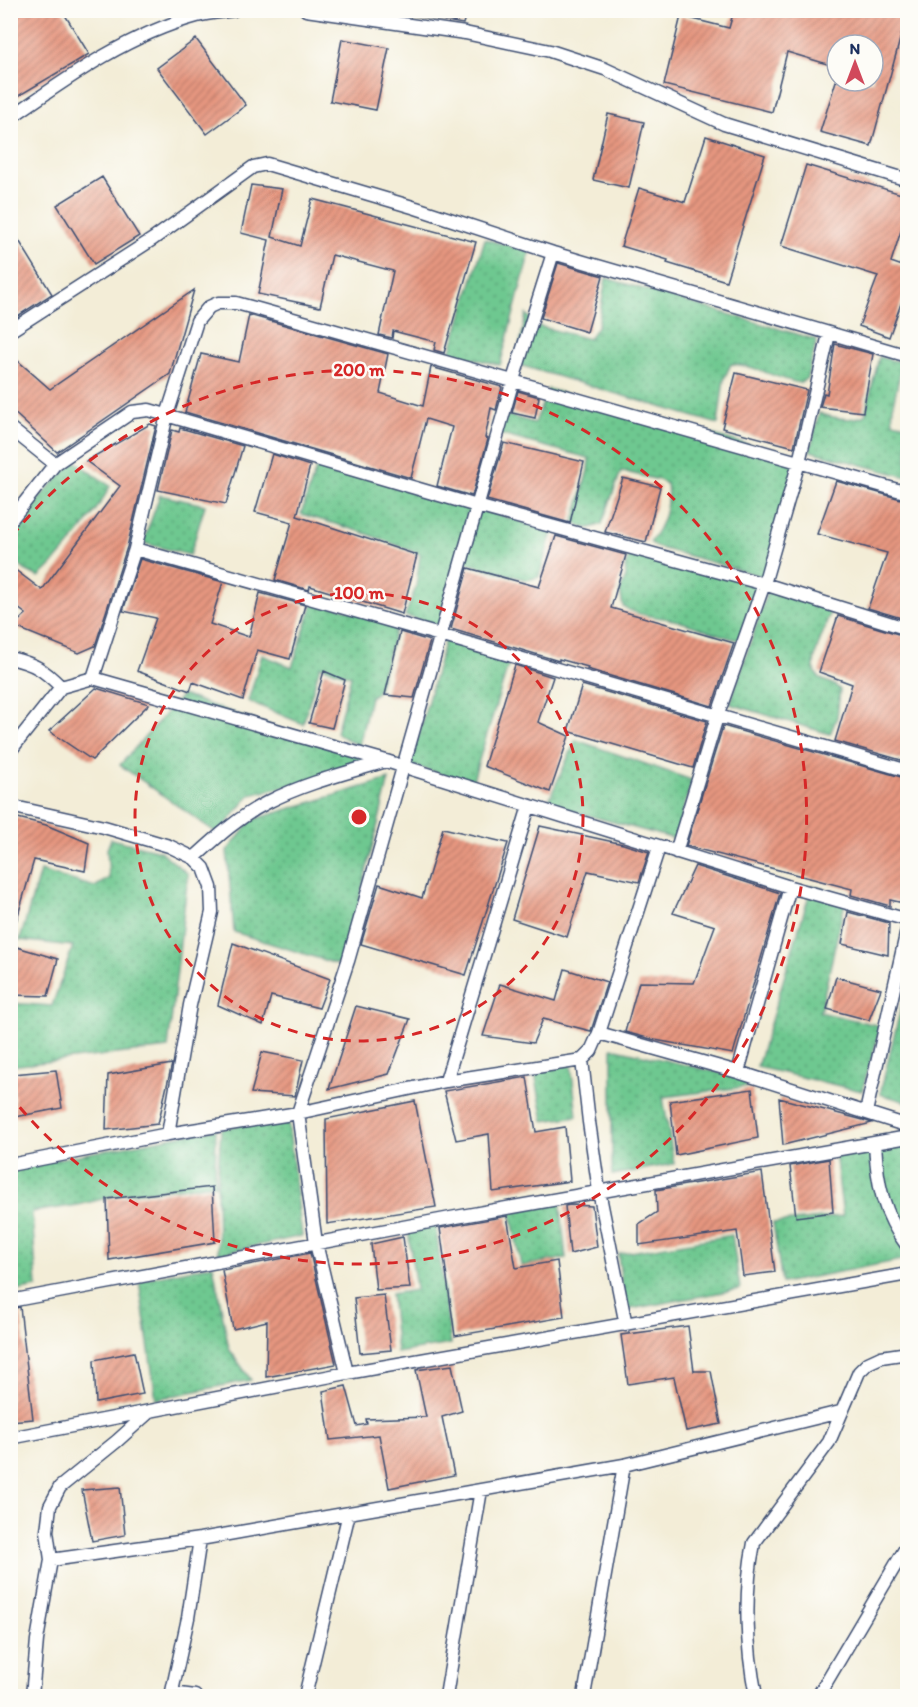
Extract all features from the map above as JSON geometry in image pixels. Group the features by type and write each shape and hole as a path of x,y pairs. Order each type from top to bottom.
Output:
{"street":[{"path":"10,118 88,64 124,44 198,16 234,10"},
{"path":"306,10 465,33 550,51 605,69 724,124 908,180"},
{"path":"10,331 153,239 259,165 267,164 416,208 553,253 908,356"},
{"path":"347,1373 316,1243 298,1113 348,961 513,380 553,253"},
{"path":"93,678 135,549 167,415 197,321 209,307 227,302 513,380 908,493"},
{"path":"676,852 717,717 764,584 799,462 829,334"},
{"path":"10,521 55,464 132,412 149,410 477,506 764,584 908,629"},
{"path":"10,428 55,464"},
{"path":"135,549 908,771"},
{"path":"10,658 37,666 61,687"},
{"path":"10,751 61,687 93,678 386,761 790,887 908,920"},
{"path":"194,858 234,823 267,802 299,787 386,761"},
{"path":"10,806 170,846 194,858 204,868 211,887 213,912 190,1005 168,1134"},
{"path":"446,1081 529,806"},
{"path":"10,1165 168,1134 298,1113 446,1081 582,1060 591,1051 599,1033 659,847"},
{"path":"738,1072 790,887"},
{"path":"866,1112 908,926"},
{"path":"599,1033 738,1072 908,1126"},
{"path":"582,1060 599,1191 626,1325"},
{"path":"10,1301 599,1191 908,1137"},
{"path":"875,1143 879,1189 891,1221 908,1247"},
{"path":"10,1438 347,1373 908,1274"},
{"path":"756,1696 751,1672 748,1612 750,1562 754,1543 829,1442 859,1372 868,1363 881,1357 908,1353"},
{"path":"32,1696 37,1640 51,1560 47,1531 50,1506 60,1487 117,1441 148,1412"},
{"path":"51,1560 200,1539 624,1465 840,1412"},
{"path":"584,1696 624,1465"},
{"path":"446,1696 482,1490"},
{"path":"305,1696 349,1513"},
{"path":"195,1696 172,1695 188,1618 200,1539"},
{"path":"818,1696 908,1544"}],"green space":[{"path":"485,239 530,251 500,365 450,353"},
{"path":"606,278 817,340 807,378 800,383 749,367 731,364 724,379 718,424 516,364 526,314 538,326 589,339 598,325"},
{"path":"879,357 901,362 892,414 893,422 907,425 907,477 810,451 819,413 848,419 865,415"},
{"path":"548,389 797,458 765,577 657,547 650,542 659,529 666,507 667,484 659,480 621,471 602,524 587,528 577,524 574,521 588,470 589,458 494,433 499,413 535,423"},
{"path":"75,461 110,486 97,509 78,534 39,577 25,570 11,558 11,540 42,495"},
{"path":"318,463 472,507 441,626 405,616 416,587 420,554 362,532 301,514"},
{"path":"160,495 205,505 190,555 143,543"},
{"path":"478,508 554,532 539,577 527,580 463,562"},
{"path":"632,549 761,584 743,641 674,620 636,613 623,606 620,591 626,576 625,566"},
{"path":"769,587 831,607 814,661 817,675 840,690 837,717 830,734 730,704"},
{"path":"314,600 397,625 377,692 370,697 359,746 336,733 351,676 320,666 303,724 248,701 262,655 292,667"},
{"path":"446,636 511,656 472,783 410,765"},
{"path":"182,695 380,764 250,795 218,834 120,765"},
{"path":"576,740 692,780 675,839 547,804"},
{"path":"389,779 343,966 234,932 227,851 252,820"},
{"path":"111,839 160,851 188,874 168,1048 11,1066 11,1003 52,1006 73,946 20,940 40,871 95,887 109,878 107,849"},
{"path":"812,885 846,898 820,1012 881,1026 862,1091 757,1067"},
{"path":"907,982 908,1102 880,1094"},
{"path":"612,1048 768,1084 663,1097 674,1164 612,1175"},
{"path":"571,1064 577,1116 544,1121 534,1068"},
{"path":"264,1120 288,1121 302,1236 218,1254 217,1187 221,1129"},
{"path":"216,1129 215,1184 123,1194 78,1205 32,1212 37,1287 11,1292 10,1168"},
{"path":"907,1140 907,1259 782,1283 773,1223 843,1216 835,1153"},
{"path":"560,1200 566,1258 521,1266 510,1208"},
{"path":"435,1221 451,1344 397,1353 391,1294 416,1290 407,1224"},
{"path":"732,1235 740,1289 625,1310 618,1254"},
{"path":"213,1265 229,1349 251,1380 156,1399 139,1280"}],"building":[{"path":"10,10 62,10 89,54 10,101"},
{"path":"411,10 467,10 463,24 411,15"},
{"path":"734,10 908,10 871,146 820,132 832,93 885,93 885,33 825,33 825,63 787,52 772,112 664,85 681,16 729,28"},
{"path":"196,39 246,105 207,134 157,68"},
{"path":"342,39 389,48 376,110 330,101"},
{"path":"608,114 644,122 629,188 593,180"},
{"path":"706,136 765,155 726,281 621,246 639,188 685,202"},
{"path":"806,165 908,196 908,209 891,262 908,268 908,284 889,337 859,326 878,276 781,246"},
{"path":"102,177 139,236 94,264 57,205"},
{"path":"251,185 282,189 272,237 300,246 312,199 476,242 444,353 434,350 436,342 393,331 392,338 379,335 393,271 332,255 320,307 258,294 269,240 241,233"},
{"path":"10,226 52,294 10,321"},
{"path":"558,263 603,276 587,332 541,318"},
{"path":"194,290 170,374 57,452 10,409 10,354 50,389"},
{"path":"249,315 388,354 380,393 423,406 431,367 502,387 496,410 491,408 485,438 488,439 472,496 437,486 452,427 426,419 411,478 185,412 201,354 239,362"},
{"path":"835,344 873,354 863,412 820,407 824,393 827,394"},
{"path":"736,373 807,390 794,447 722,428"},
{"path":"518,391 539,397 535,418 512,413"},
{"path":"150,424 156,426 127,547 95,646 79,653 13,626 26,614 10,602 10,566 42,590 120,486 86,461"},
{"path":"180,428 243,446 226,504 158,490 172,430 179,432"},
{"path":"504,443 584,462 570,523 487,500"},
{"path":"272,454 310,466 297,516 417,555 402,614 310,586 309,590 275,580 292,522 255,512"},
{"path":"623,478 660,487 646,542 605,532"},
{"path":"836,481 908,501 908,620 868,608 887,553 817,534"},
{"path":"556,536 626,555 611,608 734,643 712,706 587,669 588,667 559,659 559,661 451,629 468,568 539,587"},
{"path":"140,559 223,582 210,624 249,637 260,593 305,605 290,659 257,650 243,700 193,682 190,691 137,671 156,618 123,611"},
{"path":"838,616 908,637 908,762 835,741 852,684 819,672"},
{"path":"400,632 430,641 414,698 385,695"},
{"path":"515,665 553,677 538,722 569,736 550,792 484,766"},
{"path":"324,671 345,680 332,728 309,723"},
{"path":"582,685 707,721 693,768 568,731"},
{"path":"96,688 149,704 92,760 49,731"},
{"path":"723,726 908,779 908,904 890,900 890,906 851,895 852,889 686,846"},
{"path":"10,816 46,825 89,843 85,871 34,860 14,929 10,928"},
{"path":"540,826 649,852 639,882 588,871 567,937 512,919"},
{"path":"443,828 508,843 466,975 361,944 379,884 422,898"},
{"path":"695,866 780,893 733,1054 655,1040 625,1032 639,982 694,983 715,926 673,913"},
{"path":"848,912 889,923 888,955 842,944"},
{"path":"233,943 330,979 319,1008 271,996 263,1025 218,1005"},
{"path":"10,945 58,959 48,996 10,995"},
{"path":"565,969 607,982 591,1031 543,1019 533,1043 483,1036 500,984 556,1001"},
{"path":"836,977 881,989 869,1020 827,1009"},
{"path":"356,1006 410,1019 389,1074 329,1089"},
{"path":"262,1052 303,1060 295,1096 251,1093"},
{"path":"172,1064 158,1124 106,1130 108,1075"},
{"path":"56,1070 62,1108 15,1117 13,1074"},
{"path":"527,1077 536,1132 565,1127 570,1181 493,1192 489,1134 456,1140 444,1091"},
{"path":"752,1089 758,1138 676,1155 670,1101"},
{"path":"779,1098 863,1120 872,1123 783,1145"},
{"path":"415,1101 436,1207 327,1224 326,1119"},
{"path":"829,1159 833,1212 796,1217 790,1166"},
{"path":"762,1172 775,1272 743,1276 737,1231 639,1245 639,1224 657,1212 656,1190"},
{"path":"212,1187 215,1242 109,1260 107,1199"},
{"path":"565,1206 592,1206 597,1247 570,1254"},
{"path":"507,1216 516,1268 557,1261 564,1317 455,1336 440,1228"},
{"path":"403,1237 410,1288 376,1290 371,1244"},
{"path":"310,1253 336,1364 266,1377 267,1321 233,1329 222,1270"},
{"path":"384,1295 391,1350 360,1353 354,1298"},
{"path":"20,1307 33,1419 10,1421 10,1309"},
{"path":"688,1326 694,1371 711,1371 721,1424 686,1431 674,1377 628,1384 621,1335"},
{"path":"134,1352 143,1394 96,1403 94,1360"},
{"path":"452,1365 462,1411 442,1417 454,1475 389,1488 379,1435 330,1440 323,1391 346,1386 357,1426 367,1424 366,1419 426,1417 416,1370"},
{"path":"120,1487 125,1535 92,1541 82,1490"}]}
